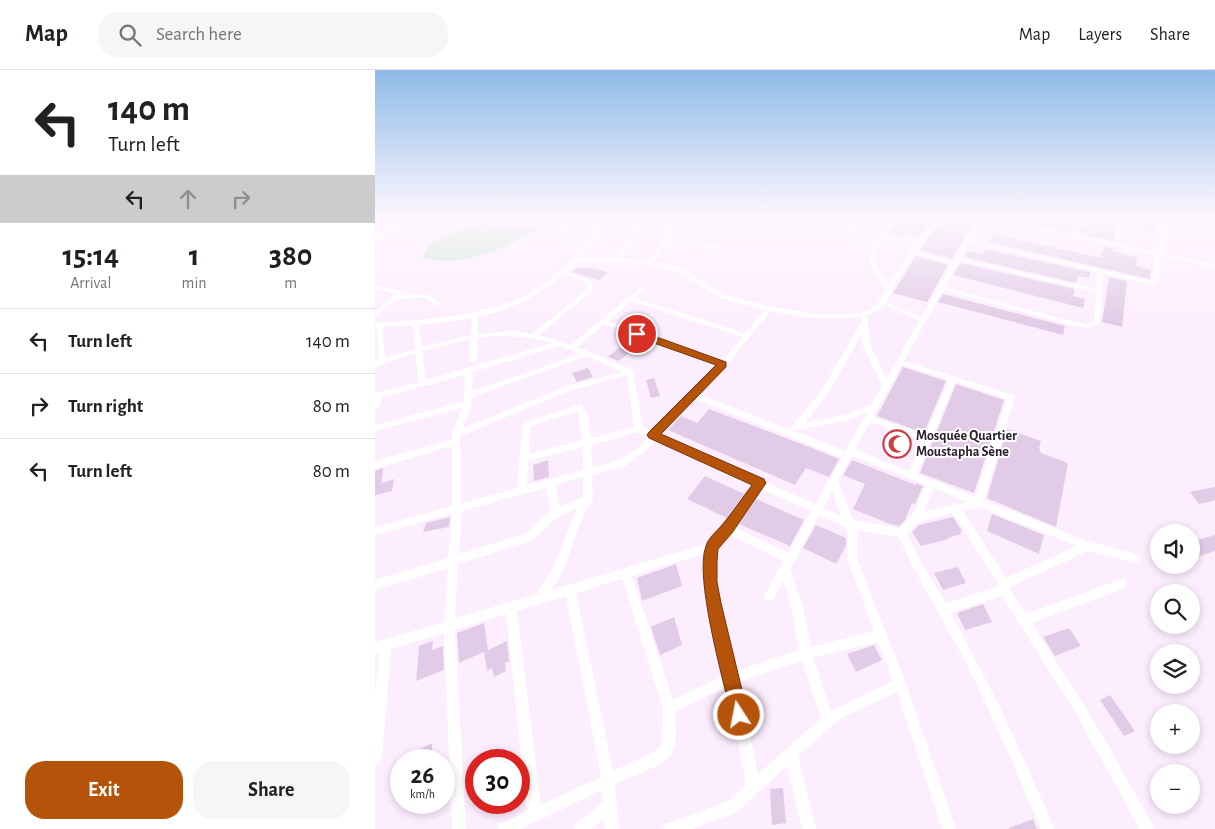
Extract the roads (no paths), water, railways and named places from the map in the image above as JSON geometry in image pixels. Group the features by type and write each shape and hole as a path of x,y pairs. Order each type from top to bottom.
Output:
{"street":[{"path":"581,253 563,273 541,289 502,309 475,316 377,325 378,363 419,350 474,337 493,335 533,336 559,343 630,372"},
{"path":"615,261 621,253"},
{"path":"651,263 657,253"},
{"path":"872,253 874,271 889,289"},
{"path":"575,261 651,263 681,270 720,294 769,309 827,315 864,314 877,308 883,302 889,289 913,253"},
{"path":"928,253 1098,290"},
{"path":"769,596 960,253"},
{"path":"1024,253 1156,283 1160,254 1215,266"},
{"path":"941,288 1087,326 1097,322 1100,270"},
{"path":"533,336 591,289 591,285 583,279 563,273"},
{"path":"375,287 399,292 396,297 375,315"},
{"path":"571,348 643,288"},
{"path":"396,297 425,295 434,298 438,304"},
{"path":"630,298 747,336"},
{"path":"883,302 923,320"},
{"path":"375,531 622,463 640,451 653,435 723,364 769,309"},
{"path":"864,314 867,344 886,387"},
{"path":"473,360 475,316"},
{"path":"603,321 723,364"},
{"path":"415,322 423,383"},
{"path":"796,427 824,393 864,324"},
{"path":"375,408 377,396 469,371 559,343"},
{"path":"375,428 468,399 587,354"},
{"path":"899,362 1011,397 978,503"},
{"path":"459,829 449,627 457,507 456,438 468,399 469,371"},
{"path":"630,372 639,429"},
{"path":"375,466 456,438 570,388 630,372"},
{"path":"911,476 953,378"},
{"path":"693,395 778,429 911,476 1088,546 1135,558"},
{"path":"522,489 526,427 528,424 576,406 582,409 587,443 588,499 579,511 559,567 540,598"},
{"path":"778,429 846,418 875,406"},
{"path":"868,418 927,439"},
{"path":"524,459 639,429 849,524 902,532"},
{"path":"833,480 853,534 852,558 900,684 949,829"},
{"path":"550,482 556,512"},
{"path":"375,758 380,647 712,547 760,483"},
{"path":"902,532 917,518 931,484"},
{"path":"375,585 528,538 544,521 556,512 588,499"},
{"path":"917,518 978,503"},
{"path":"956,509 1060,675 1113,764 1148,829"},
{"path":"727,529 787,563 805,654 828,720"},
{"path":"902,532 914,562 958,636 994,706 1048,829"},
{"path":"942,610 1004,588 1088,546"},
{"path":"712,547 710,582 754,788"},
{"path":"505,829 660,756 667,749 669,708 625,572"},
{"path":"1024,620 1121,584"},
{"path":"570,589 608,780 613,829"},
{"path":"511,608 535,815"},
{"path":"669,708 732,678 805,654 881,635"},
{"path":"671,829 731,808 828,720 900,684"},
{"path":"791,755 809,829"},
{"path":"579,829 610,806"}],"place":[{"name":"Mosquée Quartier Moustapha Sène","path":"897,444"}]}
